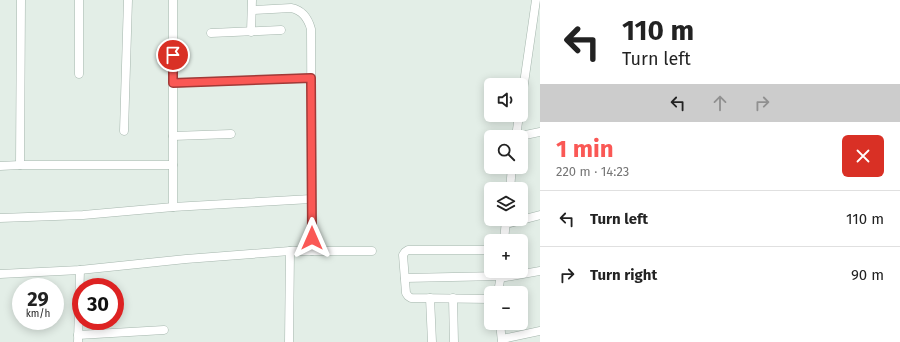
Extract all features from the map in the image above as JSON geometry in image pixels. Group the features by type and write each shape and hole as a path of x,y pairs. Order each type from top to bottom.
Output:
{"street":[{"path":"20,165 21,0"},
{"path":"79,0 79,74"},
{"path":"124,131 128,0"},
{"path":"173,0 173,207"},
{"path":"251,32 253,10 252,0"},
{"path":"525,78 536,0"},
{"path":"253,10 296,9 306,17 310,29 312,251"},
{"path":"212,33 281,30"},
{"path":"173,83 311,78"},
{"path":"528,134 540,132"},
{"path":"173,136 231,134"},
{"path":"0,166 173,165"},
{"path":"0,218 83,215 173,207 311,199"},
{"path":"528,217 540,215"},
{"path":"484,250 408,250 403,255 406,293 408,296 484,299"},
{"path":"0,274 80,270 186,259 290,251 372,251"},
{"path":"289,342 290,251"},
{"path":"80,270 78,339 164,330"},
{"path":"528,272 540,271"},
{"path":"405,278 484,276"},
{"path":"430,298 432,342"},
{"path":"453,298 454,342"},
{"path":"501,330 502,340 540,331"}],"route":[{"path":"173,55 173,83 311,78 312,238"}]}
